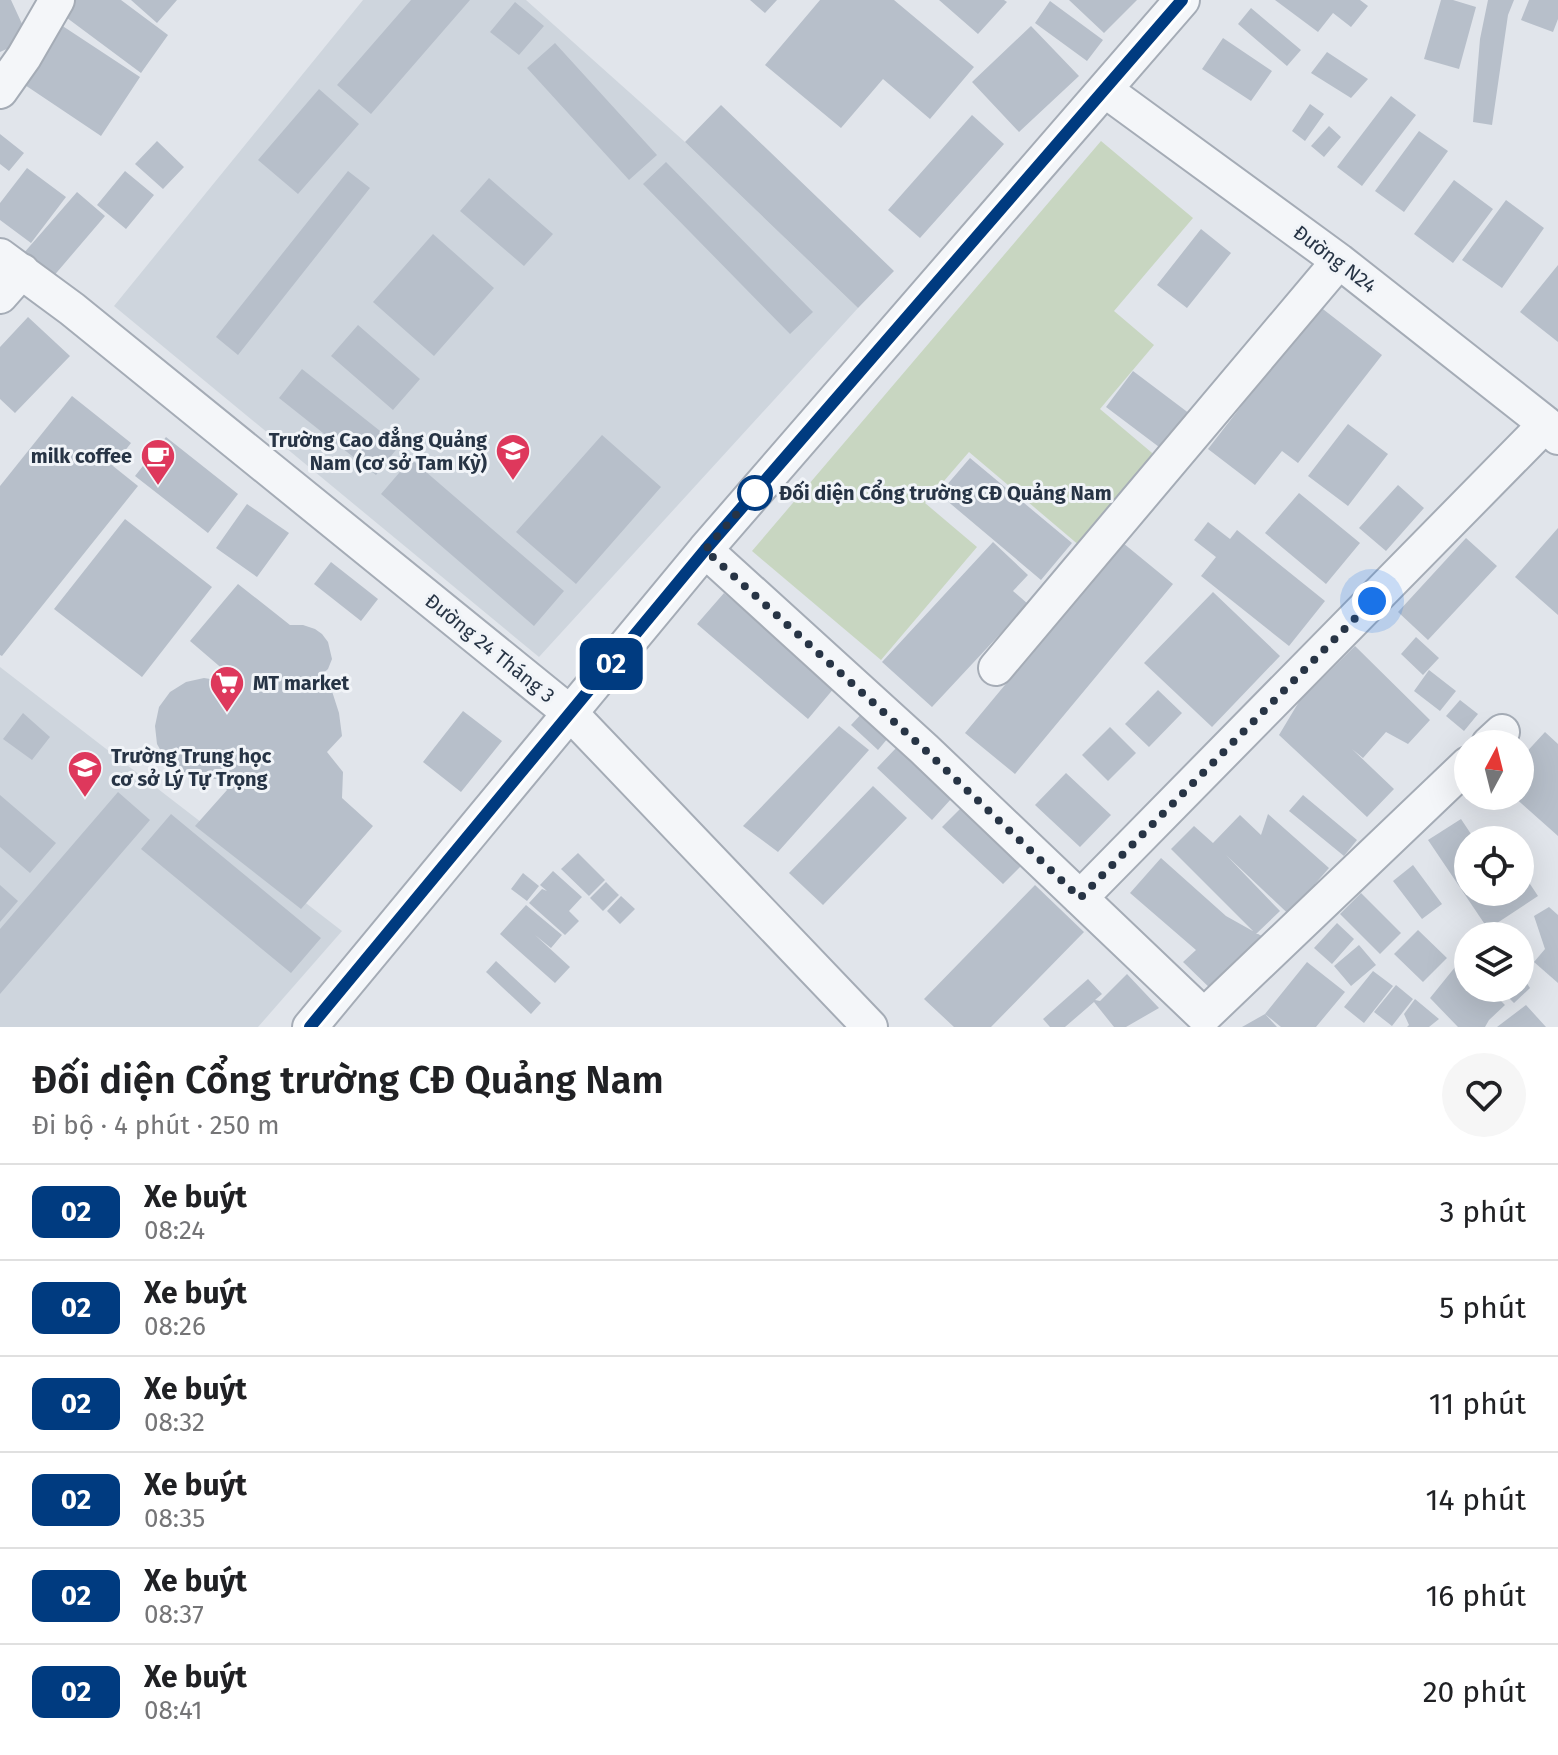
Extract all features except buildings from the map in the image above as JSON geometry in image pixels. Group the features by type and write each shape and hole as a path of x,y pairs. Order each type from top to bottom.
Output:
{"street":[{"path":"0,91 57,0"},
{"path":"310,1027 705,550 1182,0"},
{"name":"Đường N24","path":"1105,90 1339,261 1552,430"},
{"path":"996,668 1339,261"},
{"path":"0,296 11,263"},
{"name":"Đường 24 Tháng 3","path":"11,263 72,309 570,713 870,1027"},
{"path":"1080,898 1552,430"},
{"path":"705,550 924,749 1204,1016 1454,777"}],"shaded area":[{"name":"Trường Cao đẳng Quảng Nam (cơ sở Tam Kỳ)","path":"363,0 526,0 685,142 858,308 539,657 114,306"},
{"name":"Trường Trung học cơ sở Lý Tự Trọng","path":"0,667 342,931 258,1027 0,1027"}],"green space":[{"path":"1101,141 1193,218 1114,311 1154,345 1100,409 1164,463 1087,552 969,452 925,503 977,547 881,660 752,551"}],"bus line":[{"name":"02","path":"310,1027 705,550 1182,0"}],"place":[{"name":"Trường Cao đẳng Quảng Nam (cơ sở Tam Kỳ)","path":"513,482"},
{"name":"milk coffee","path":"158,487"},
{"name":"Đối diện Cổng trường CĐ Quảng Nam","path":"755,493"},
{"name":"MT market","path":"227,714"},
{"name":"Trường Trung học cơ sở Lý Tự Trọng","path":"85,799"}],"route":[{"path":"755,493 705,550 924,749 1080,898 1372,601"}]}
